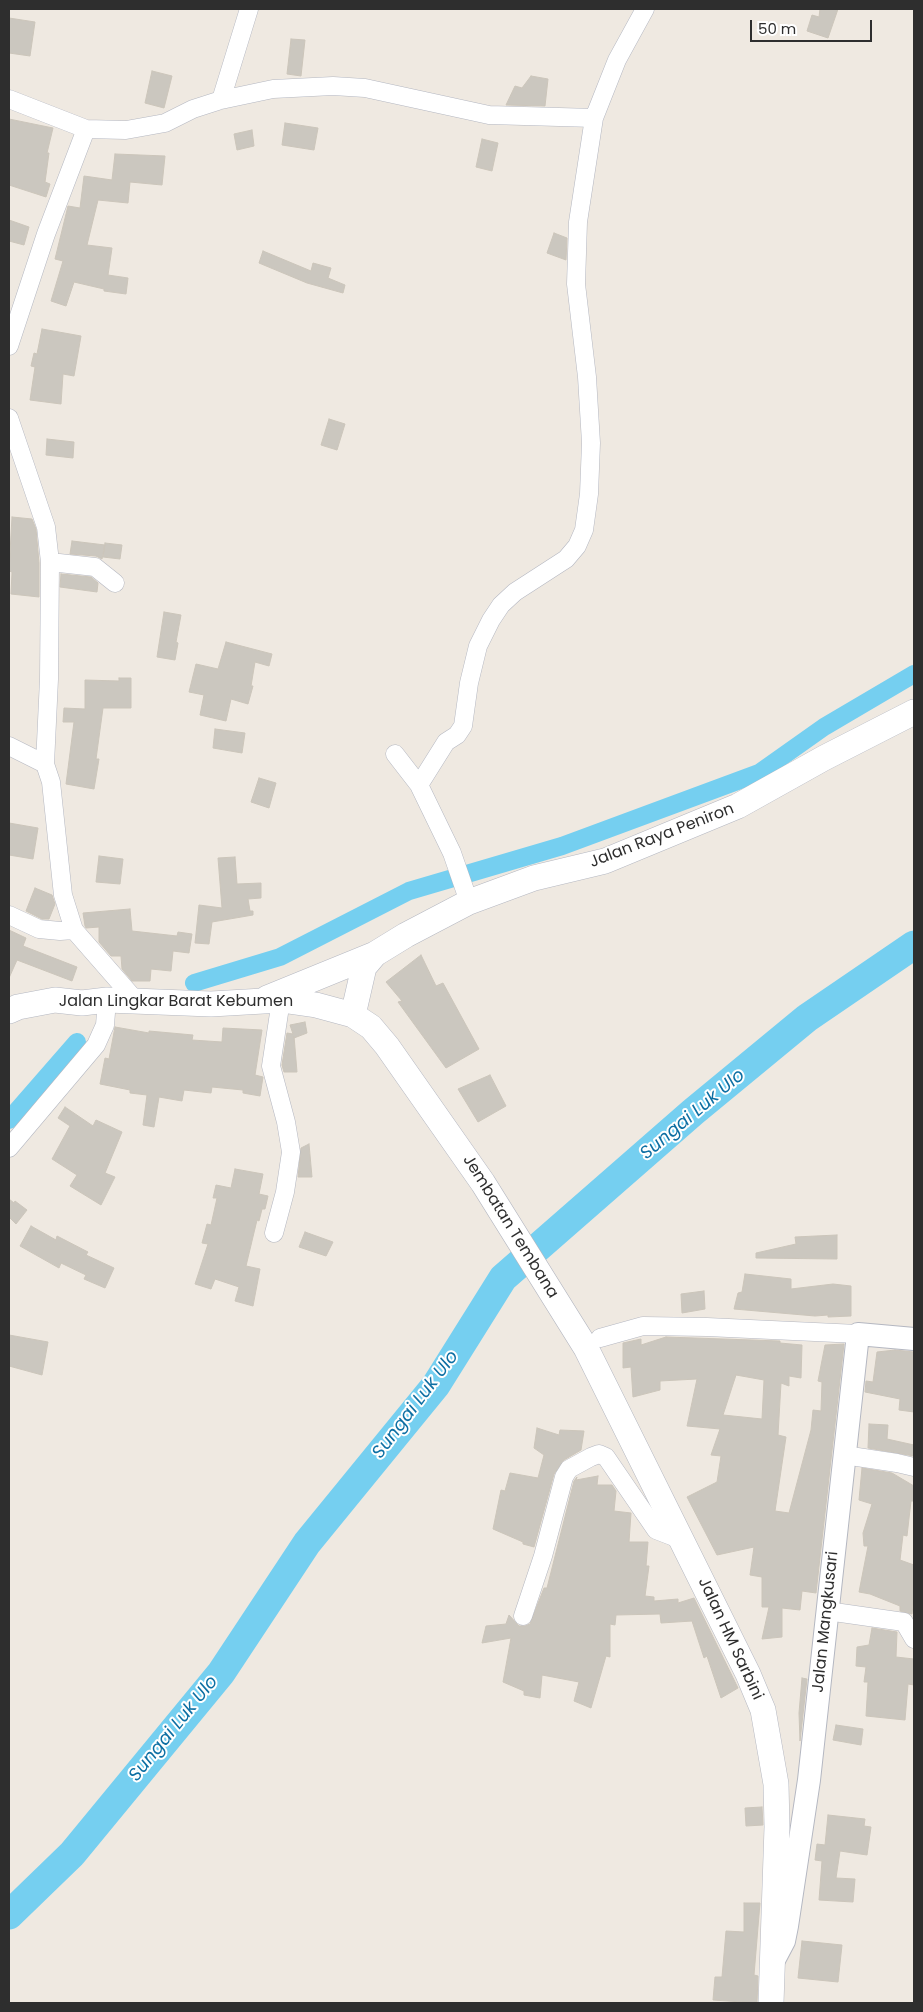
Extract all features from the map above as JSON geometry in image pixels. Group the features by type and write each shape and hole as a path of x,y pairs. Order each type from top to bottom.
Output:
{"main road":[{"name":"Jalan Raya Peniron","path":"255,1003 375,954 406,935 469,902 534,878 606,861 738,806 824,758 914,712"},
{"name":"Jalan Raya Peniron","path":"353,1015 364,967 375,954"},
{"name":"Jalan Lingkar Barat Kebumen","path":"9,1012 18,1007 55,1000 82,1002 107,1000 174,1004 255,1003 281,1000 316,1005 353,1015 371,1027 441,1122"},
{"name":"Jembatan Tembana","path":"441,1122 512,1228 576,1333"},
{"name":"Jalan HM Sarbini","path":"576,1333 609,1391 748,1674 763,1710 776,1784 777,1827 771,2003"}],"street":[{"path":"221,100 249,9"},
{"path":"418,785 446,742 457,735 463,726 469,683 478,646 491,620 501,605 515,592 566,559 577,546 584,530 590,494 591,443 587,378 576,284 578,222 594,118 617,60 645,9"},
{"path":"9,99 86,129 126,130 165,123 193,108 221,100 273,89 333,86 365,88 489,115 594,118"},
{"path":"9,346 46,234 86,129"},
{"path":"9,418 46,527 50,562 49,679 45,764 51,782 63,896 74,930 136,1002"},
{"path":"50,562 92,566 115,583"},
{"path":"9,746 45,764"},
{"path":"395,754 418,785 452,853 469,902"},
{"path":"9,915 39,929 74,930"},
{"path":"9,1148 96,1046 105,1025 107,1000"},
{"path":"274,1233 285,1192 291,1152 286,1122 272,1066 281,1000"},
{"path":"600,1338 643,1326 858,1334 914,1339"},
{"name":"Jalan Mangkusari","path":"772,1963 784,1941 809,1780 858,1334"},
{"path":"523,1616 543,1556 564,1477 569,1470 591,1457 599,1454 606,1457 656,1530 682,1540"},
{"path":"844,1455 914,1467"},
{"path":"828,1611 904,1622 914,1639"}],"building":[{"path":"820,9 838,9 828,38 807,31 812,15 819,17"},
{"path":"9,18 35,22 30,56 9,53"},
{"path":"291,39 305,40 301,76 287,74"},
{"path":"152,71 172,76 164,108 145,103"},
{"path":"531,76 548,79 545,106 506,105 515,86 522,88"},
{"path":"9,119 53,128 47,153 49,153 45,182 50,184 46,197 9,185"},
{"path":"285,123 318,128 314,150 282,145"},
{"path":"252,130 254,146 237,150 234,134"},
{"path":"482,139 498,143 492,171 476,167"},
{"path":"115,154 165,156 162,185 130,182 128,203 98,200 87,245 112,248 108,275 128,278 126,294 104,291 104,289 74,282 66,306 51,301 63,261 55,259 68,206 80,208 84,176 112,180"},
{"path":"9,220 29,227 24,245 9,241"},
{"path":"554,233 567,238 566,260 547,253"},
{"path":"263,251 311,271 313,263 331,268 328,278 345,285 343,293 307,283 259,263"},
{"path":"42,329 81,336 74,376 63,374 61,404 30,400 35,367 31,366 34,353 37,354"},
{"path":"329,419 345,424 337,450 321,445"},
{"path":"47,439 74,442 73,458 46,455"},
{"path":"12,517 32,519 36,529 39,597 11,594 12,572 9,571"},
{"path":"72,541 105,545 102,559 96,556 70,554"},
{"path":"105,543 122,545 120,559 103,557"},
{"path":"61,574 91,577 98,583 97,592 60,587"},
{"path":"164,612 181,615 175,660 157,657"},
{"path":"226,642 272,654 269,666 255,662 251,686 253,686 248,704 231,699 226,721 200,715 204,695 189,692 196,664 218,669"},
{"path":"119,678 131,678 131,708 103,708 96,759 99,759 94,789 66,784 74,722 63,722 64,708 85,709 85,680 119,681"},
{"path":"215,729 245,733 242,753 213,748"},
{"path":"259,778 276,783 269,808 251,802"},
{"path":"9,823 38,828 33,859 9,855"},
{"path":"99,856 123,859 120,884 96,882"},
{"path":"235,857 237,884 261,883 261,898 248,899 250,911 253,911 253,915 212,922 209,944 195,943 199,905 222,908 218,858"},
{"path":"35,888 52,895 55,904 49,919 42,919 26,911"},
{"path":"130,909 132,931 177,936 178,932 192,934 189,953 173,951 171,971 151,969 150,981 132,981 122,969 121,956 111,956 99,942 99,927 86,928 85,926 83,913"},
{"path":"9,930 26,938 23,946 77,967 72,981 17,960 9,978"},
{"path":"421,955 436,986 443,983 479,1049 446,1068 398,1002 402,1001 386,982"},
{"path":"305,1022 307,1033 294,1038 297,1072 284,1072 282,1065 287,1033 293,1034 290,1025"},
{"path":"115,1027 149,1033 149,1031 193,1035 192,1040 222,1042 223,1028 262,1030 255,1075 263,1077 260,1096 243,1093 243,1090 212,1087 211,1093 184,1090 182,1101 159,1097 154,1127 143,1125 147,1095 130,1093 130,1090 100,1084 105,1058 109,1059"},
{"path":"490,1075 506,1106 478,1122 458,1089"},
{"path":"65,1107 93,1126 96,1120 122,1132 105,1173 115,1177 101,1205 70,1186 77,1175 52,1159 70,1126 58,1118"},
{"path":"309,1144 312,1177 298,1177 301,1148"},
{"path":"235,1169 263,1174 259,1194 268,1196 265,1209 262,1209 259,1221 257,1220 246,1266 260,1269 253,1306 235,1301 239,1287 215,1279 211,1289 195,1284 208,1244 202,1243 207,1224 211,1225 217,1198 213,1198 216,1185 231,1188"},
{"path":"9,1199 27,1210 16,1224 9,1217"},
{"path":"31,1226 56,1240 57,1236 88,1252 86,1255 114,1268 105,1288 84,1279 86,1275 61,1263 59,1268 20,1246"},
{"path":"305,1232 333,1242 326,1256 299,1247"},
{"path":"837,1235 837,1259 756,1258 756,1253 796,1244 795,1237"},
{"path":"745,1274 791,1279 791,1289 833,1284 851,1286 851,1316 828,1317 828,1315 815,1316 734,1309 738,1293 742,1292"},
{"path":"704,1291 705,1309 682,1313 681,1294"},
{"path":"9,1335 48,1342 42,1375 9,1366"},
{"path":"666,1337 780,1341 780,1343 802,1345 801,1378 789,1376 789,1386 781,1383 778,1435 786,1437 775,1511 789,1513 811,1430 813,1410 821,1411 822,1382 818,1381 825,1345 844,1344 816,1593 802,1591 800,1610 782,1608 782,1637 762,1639 769,1607 762,1607 762,1577 750,1575 754,1547 717,1555 687,1497 717,1482 721,1456 711,1455 720,1429 687,1426 697,1379 660,1381 660,1390 633,1397 631,1367 623,1368 623,1343 641,1339 641,1345","holes":["736,1375 764,1380 762,1419 723,1415"]},
{"path":"895,1350 914,1352 914,1412 899,1410 900,1399 865,1392 866,1381 873,1382 877,1352"},
{"path":"869,1424 888,1425 887,1439 914,1445 914,1456 868,1448"},
{"path":"537,1428 559,1435 560,1430 584,1431 581,1450 564,1460 554,1474 534,1547 523,1544 523,1542 493,1529 501,1490 505,1491 510,1473 538,1478 544,1455 534,1448"},
{"path":"862,1468 892,1473 914,1486 914,1501 911,1501 907,1536 903,1535 900,1560 914,1565 912,1614 900,1611 900,1606 870,1594 859,1592 868,1546 864,1546 863,1533 872,1504 859,1500"},
{"path":"598,1476 597,1485 612,1485 616,1491 614,1511 631,1513 629,1542 648,1542 646,1566 649,1566 645,1596 654,1597 654,1601 678,1599 678,1603 694,1598 738,1688 721,1698 707,1656 704,1658 692,1621 661,1623 660,1614 616,1615 615,1625 610,1624 610,1657 606,1656 591,1708 574,1701 579,1682 542,1675 540,1698 524,1695 524,1691 503,1682 511,1638 482,1643 486,1626 506,1624 509,1615 519,1626 530,1624 544,1588 547,1588 574,1481 577,1477 576,1480"},
{"path":"872,1628 897,1632 896,1657 914,1659 914,1685 908,1684 905,1720 866,1716 868,1682 864,1682 866,1667 856,1666 857,1647 869,1645"},
{"path":"802,1678 807,1679 800,1741 799,1713"},
{"path":"836,1725 863,1729 861,1745 833,1740"},
{"path":"762,1807 763,1825 746,1826 745,1808"},
{"path":"828,1815 865,1819 864,1826 871,1827 867,1855 840,1851 836,1878 855,1879 853,1902 819,1900 822,1861 815,1860 817,1844 825,1845"},
{"path":"744,1903 760,1903 754,1975 758,1976 757,2003 713,2000 715,1977 722,1977 726,1931 744,1932"},
{"path":"802,1941 842,1945 838,1982 798,1978"}],"waterway":[{"path":"194,983 280,957 409,891 562,846 759,773 824,727 914,674"},
{"name":"Sungai Luk Ulo","path":"9,1915 72,1854 221,1673 307,1543 436,1385 503,1278 693,1112 807,1018 914,945"},
{"path":"9,1120 77,1042"}]}
